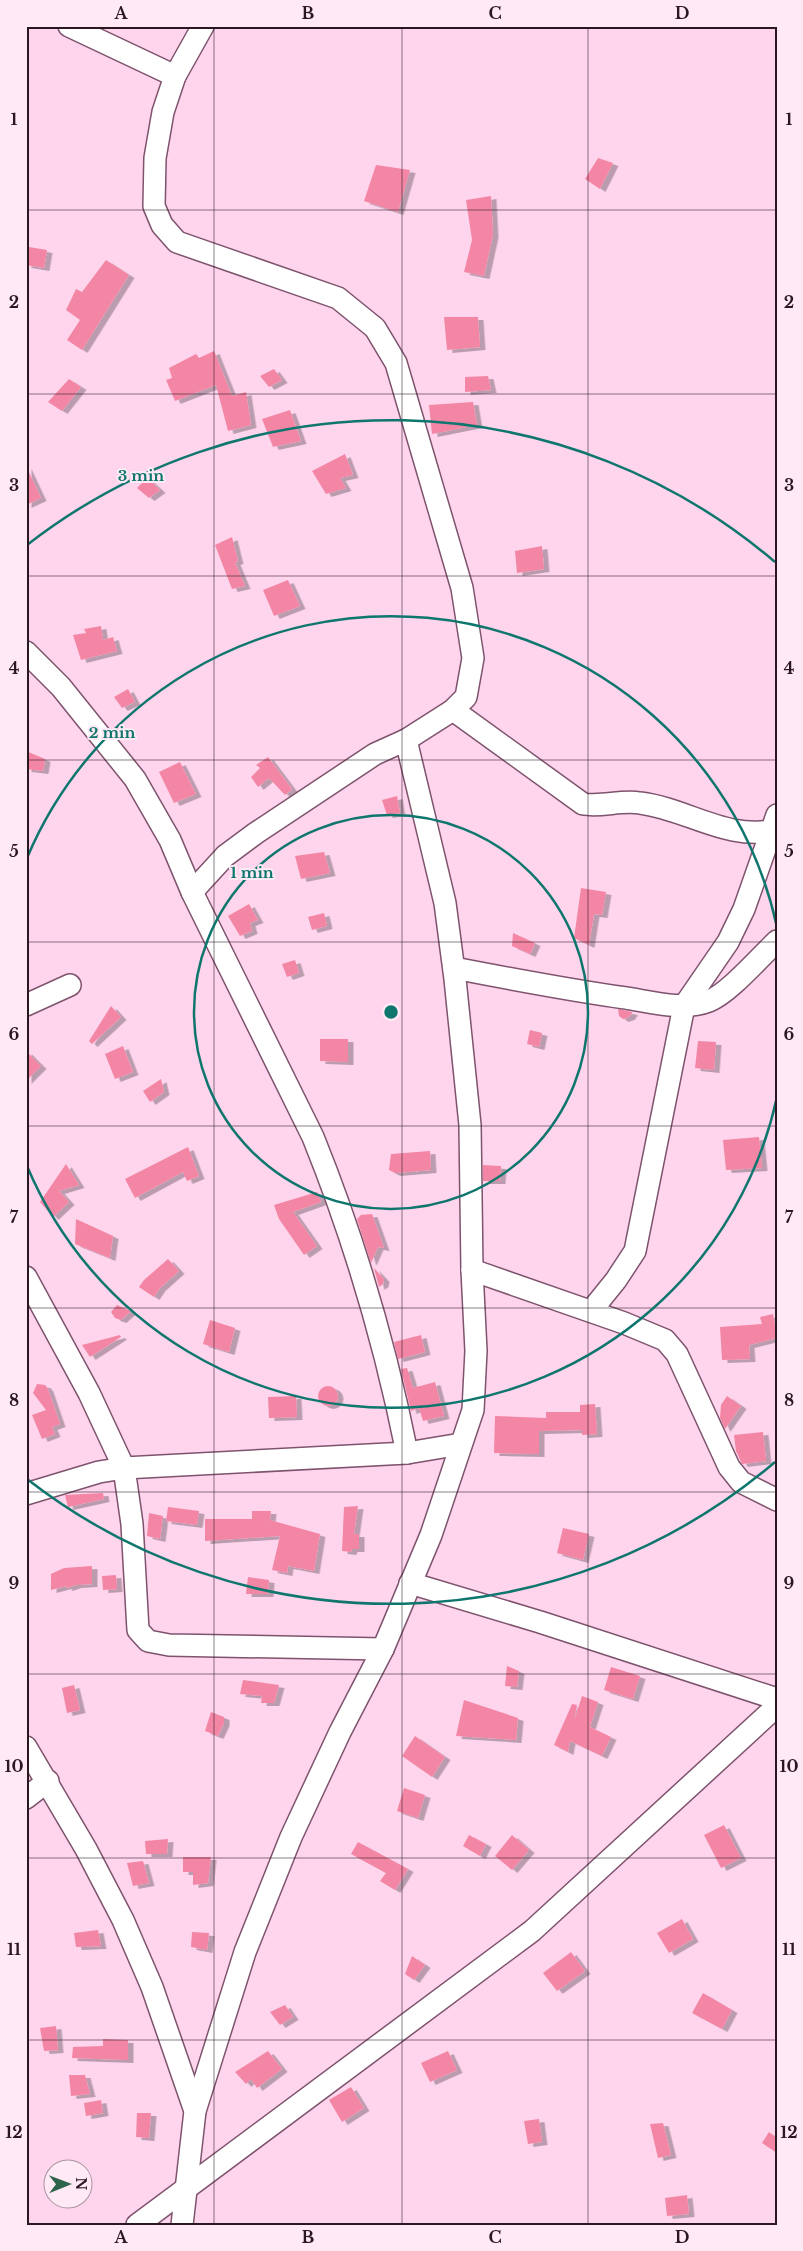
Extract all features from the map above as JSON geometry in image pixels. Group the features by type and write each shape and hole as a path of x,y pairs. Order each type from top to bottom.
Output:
{"street":[{"path":"69,26 175,76"},
{"path":"192,892 225,856 256,833 375,754 406,740 454,710 466,697 471,680 473,658 462,588 396,363 375,328 338,298 177,242 162,225 154,206 156,158 163,112 175,76 203,26"},
{"path":"26,652 61,687 135,779 170,840 192,892 312,1137 327,1172 373,1314 407,1453"},
{"path":"454,710 583,804 598,806 638,802 739,833 758,834 775,826"},
{"path":"182,2225 195,2111 245,1952 288,1846 340,1732 383,1649 431,1535 472,1410 475,1391 476,1351 472,1270 472,1153 454,968 445,903 436,859 406,740"},
{"path":"591,1311 616,1280 635,1251 672,1057 684,1006 728,942 744,909 775,826"},
{"path":"454,968 568,990 684,1006 710,1001 734,983 777,941"},
{"path":"26,1004 70,985"},
{"path":"472,1270 591,1311 665,1340 677,1354 728,1467 741,1482 777,1500"},
{"path":"26,1277 89,1393 124,1468 132,1524 138,1630 148,1641 169,1645 383,1649"},
{"path":"26,1494 99,1472 124,1468 407,1453 461,1444"},
{"path":"410,1583 540,1622 777,1699"},
{"path":"137,2225 532,1931 777,1706"},
{"path":"26,1747 48,1781 123,1920 152,1987 195,2111"},
{"path":"26,1798 48,1781"}],"building":[{"path":"598,158 613,163 600,189 585,179"},
{"path":"376,165 410,170 398,212 364,201"},
{"path":"491,196 493,235 484,276 464,272 472,240 466,200"},
{"path":"29,247 47,250 44,268 26,265"},
{"path":"106,260 129,275 82,350 67,340 80,320 66,310 76,289 82,292"},
{"path":"444,317 478,317 480,347 447,350"},
{"path":"214,351 232,396 246,392 251,425 228,431 216,385 175,401 166,380 172,378 169,368 196,354 199,358"},
{"path":"274,369 282,380 269,387 260,376"},
{"path":"488,376 491,390 465,392 465,377"},
{"path":"69,379 81,387 62,411 48,402"},
{"path":"473,402 477,425 432,434 429,405"},
{"path":"290,410 301,441 273,447 262,419"},
{"path":"345,454 353,475 340,478 346,488 326,494 312,471"},
{"path":"26,466 41,498 26,505"},
{"path":"147,478 160,490 149,498 137,488"},
{"path":"232,537 238,561 235,562 245,586 232,589 215,545"},
{"path":"542,546 544,569 517,573 515,551"},
{"path":"288,580 300,606 274,616 263,590"},
{"path":"101,626 103,640 113,637 117,651 81,660 73,635 86,633 84,629"},
{"path":"128,689 135,702 122,708 114,697"},
{"path":"26,751 45,759 43,771 26,769"},
{"path":"268,757 292,789 285,795 269,778 258,787 251,777 260,768 256,765"},
{"path":"180,762 196,794 174,803 159,772"},
{"path":"397,796 400,813 387,815 382,800"},
{"path":"324,852 330,873 301,879 295,856"},
{"path":"581,888 606,892 602,915 594,914 589,945 574,938"},
{"path":"249,904 258,920 250,923 252,931 240,936 228,916"},
{"path":"324,913 327,926 312,930 308,917"},
{"path":"513,933 535,943 530,954 512,946"},
{"path":"295,960 299,973 287,977 282,964"},
{"path":"111,1006 121,1017 92,1044 89,1041"},
{"path":"618,1009 632,1013 629,1017 623,1019 619,1016"},
{"path":"530,1030 542,1033 539,1047 527,1044"},
{"path":"320,1039 348,1039 348,1062 320,1061"},
{"path":"698,1041 716,1042 714,1070 695,1068"},
{"path":"123,1046 133,1072 115,1079 105,1054"},
{"path":"26,1051 41,1066 26,1081"},
{"path":"161,1079 164,1092 150,1102 143,1091"},
{"path":"759,1137 762,1168 726,1170 723,1140"},
{"path":"188,1147 199,1176 187,1181 183,1172 135,1198 125,1179"},
{"path":"430,1151 431,1170 395,1173 389,1170 391,1154"},
{"path":"66,1164 79,1185 59,1191 69,1202 53,1217 40,1202"},
{"path":"483,1165 501,1166 500,1181 483,1181"},
{"path":"317,1192 321,1202 293,1212 317,1246 304,1255 279,1219 274,1205"},
{"path":"372,1214 384,1248 378,1247 371,1263 357,1219 361,1215"},
{"path":"76,1219 113,1236 110,1258 75,1244"},
{"path":"168,1259 179,1271 160,1288 154,1297 139,1287 144,1280"},
{"path":"374,1268 384,1279 383,1284 379,1287"},
{"path":"117,1305 131,1311 121,1320 115,1318 111,1312"},
{"path":"773,1314 777,1338 749,1345 750,1359 722,1360 720,1327 762,1324 760,1317"},
{"path":"210,1320 235,1328 229,1352 203,1344"},
{"path":"120,1335 121,1337 90,1357 82,1345"},
{"path":"421,1335 425,1352 398,1359 394,1342"},
{"path":"407,1368 413,1388 435,1382 444,1416 423,1421 419,1408 411,1411 401,1369"},
{"path":"37,1384 45,1385 48,1389 60,1424 52,1427 55,1434 42,1439 32,1415 46,1410 33,1393"},
{"path":"328,1386 335,1389 338,1396 335,1403 328,1406 321,1403 318,1396 321,1389"},
{"path":"296,1396 297,1417 269,1418 268,1397"},
{"path":"727,1396 741,1406 725,1429 720,1418 721,1405"},
{"path":"595,1404 597,1434 582,1435 582,1430 539,1431 539,1454 494,1453 495,1416 546,1418 546,1412 580,1412 580,1405"},
{"path":"763,1432 766,1461 742,1464 736,1451 734,1435"},
{"path":"103,1493 104,1499 68,1507 65,1495"},
{"path":"358,1506 354,1534 359,1534 359,1549 352,1549 351,1552 342,1551 344,1507"},
{"path":"168,1507 199,1511 197,1525 166,1521"},
{"path":"252,1511 271,1511 270,1520 320,1534 314,1571 288,1566 287,1573 272,1570 280,1536 205,1541 205,1519 252,1519"},
{"path":"149,1513 163,1516 160,1539 147,1536"},
{"path":"563,1528 589,1534 583,1560 557,1553"},
{"path":"92,1566 92,1584 76,1585 67,1588 66,1586 51,1590 51,1574 64,1568"},
{"path":"116,1575 117,1589 103,1590 102,1576"},
{"path":"248,1577 269,1580 268,1594 246,1594"},
{"path":"507,1666 519,1671 517,1687 505,1686"},
{"path":"611,1667 640,1676 633,1699 604,1690"},
{"path":"243,1680 279,1685 274,1703 261,1703 262,1696 240,1694"},
{"path":"74,1685 80,1710 67,1713 62,1688"},
{"path":"582,1696 598,1702 590,1727 611,1737 602,1756 570,1741 568,1752 554,1745 572,1704 577,1705 574,1721"},
{"path":"464,1700 518,1718 516,1740 456,1736"},
{"path":"211,1712 224,1717 224,1723 218,1736 205,1731"},
{"path":"415,1736 445,1757 432,1777 402,1756"},
{"path":"404,1788 425,1795 418,1818 397,1811"},
{"path":"724,1825 741,1858 721,1868 704,1835"},
{"path":"469,1835 486,1844 480,1856 463,1846"},
{"path":"512,1835 529,1850 512,1870 495,1856"},
{"path":"168,1839 167,1854 146,1854 145,1841"},
{"path":"358,1842 408,1869 395,1890 380,1881 386,1873 351,1854"},
{"path":"183,1857 211,1857 208,1883 193,1885 193,1872 183,1872"},
{"path":"143,1861 149,1883 133,1886 127,1863"},
{"path":"682,1919 693,1939 669,1953 657,1933"},
{"path":"98,1930 101,1946 76,1947 74,1933"},
{"path":"192,1932 209,1933 207,1950 191,1947"},
{"path":"571,1952 585,1971 557,1991 543,1973"},
{"path":"412,1956 425,1965 414,1980 405,1974"},
{"path":"703,1993 732,2010 722,2029 692,2013"},
{"path":"285,2005 293,2017 280,2025 270,2012"},
{"path":"56,2026 58,2050 44,2051 40,2028"},
{"path":"103,2039 128,2040 128,2060 72,2058 73,2047 103,2046"},
{"path":"268,2051 282,2069 257,2088 251,2079 246,2084 235,2072"},
{"path":"448,2051 457,2070 430,2082 421,2063"},
{"path":"69,2075 85,2075 90,2094 71,2096"},
{"path":"351,2087 364,2108 342,2122 329,2100"},
{"path":"101,2100 103,2113 86,2116 84,2103"},
{"path":"137,2113 151,2113 149,2138 136,2137"},
{"path":"539,2119 542,2142 528,2144 524,2121"},
{"path":"663,2123 671,2155 658,2158 650,2124"},
{"path":"769,2132 777,2138 777,2153 762,2143"},
{"path":"687,2195 689,2214 667,2216 665,2198"}]}
